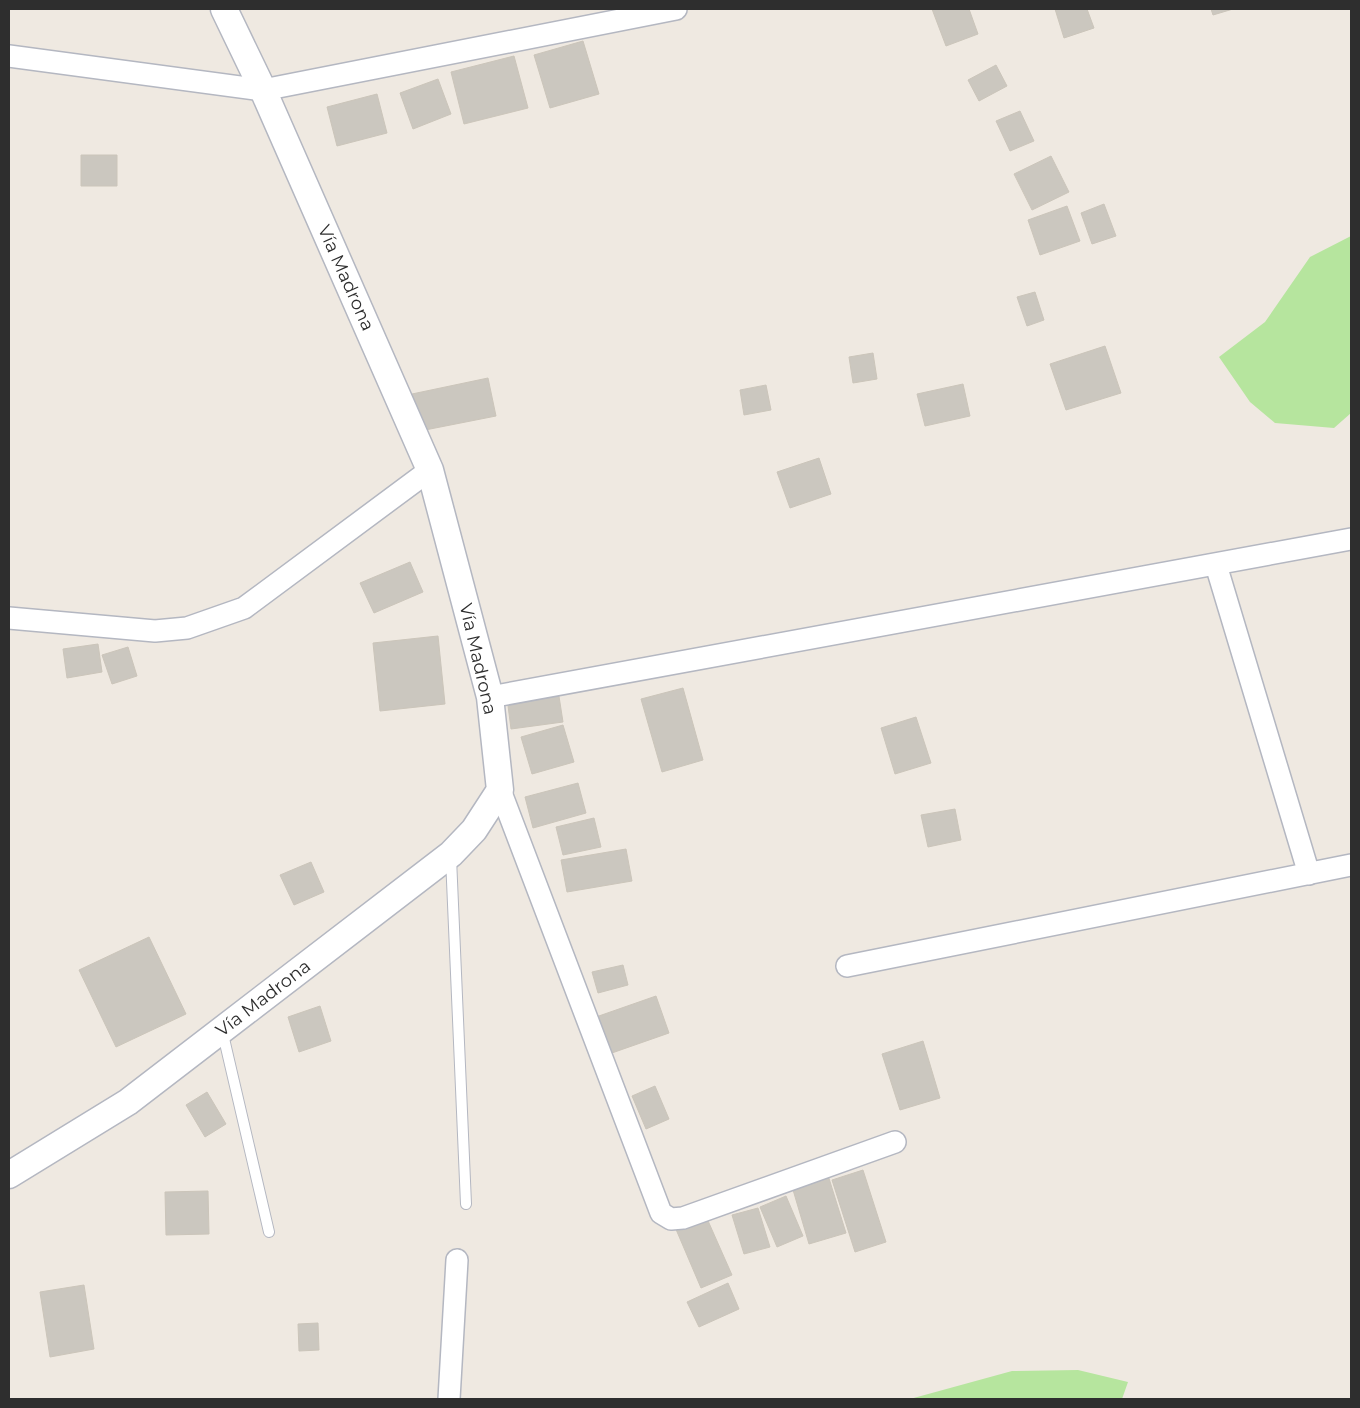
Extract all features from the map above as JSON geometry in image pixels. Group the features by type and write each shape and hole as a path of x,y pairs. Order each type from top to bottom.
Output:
{"street":[{"name":"Vía Madrona","path":"9,1175 128,1102 451,854 474,830 500,790 490,697 430,470 263,90 224,9"},
{"path":"9,56 263,90 676,9"},
{"path":"9,618 155,630 187,628 244,608 430,470"},
{"path":"490,697 1351,539"},
{"path":"1216,565 1309,874"},
{"path":"500,790 661,1213 670,1219 683,1218 895,1142"},
{"path":"847,966 1351,865"},
{"path":"449,1399 457,1260"}],"lane":[{"path":"451,854 466,1204"},
{"path":"222,1030 269,1232"}],"green space":[{"path":"1351,236 1351,413 1334,428 1275,423 1250,402 1219,357 1265,322 1310,257"},
{"path":"1078,1370 1128,1382 1122,1399 910,1399 1012,1371"}],"building":[{"path":"932,9 969,9 978,34 946,46"},
{"path":"1055,9 1087,9 1094,28 1064,38"},
{"path":"1211,9 1233,9 1213,15"},
{"path":"583,41 599,94 550,108 534,55"},
{"path":"514,56 528,108 464,124 451,72"},
{"path":"996,65 1007,86 979,101 968,80"},
{"path":"438,79 451,114 413,129 400,93"},
{"path":"377,94 387,133 337,146 327,107"},
{"path":"1020,111 1034,141 1010,151 996,121"},
{"path":"81,155 117,155 117,186 81,186"},
{"path":"1051,156 1069,192 1032,210 1014,174"},
{"path":"1104,204 1116,236 1092,244 1081,213"},
{"path":"1067,206 1080,241 1040,255 1028,220"},
{"path":"1035,292 1044,320 1027,326 1017,297"},
{"path":"1105,346 1121,393 1066,410 1050,364"},
{"path":"873,353 877,379 853,383 849,357"},
{"path":"488,378 496,416 420,431 412,394"},
{"path":"963,384 970,416 925,426 917,394"},
{"path":"766,385 771,410 744,415 740,390"},
{"path":"819,458 831,494 790,508 777,472"},
{"path":"410,562 423,592 374,613 360,583"},
{"path":"438,636 445,704 380,711 373,643"},
{"path":"98,644 102,672 67,678 63,649"},
{"path":"128,647 137,676 112,684 102,655"},
{"path":"683,688 703,760 662,772 641,699"},
{"path":"558,690 563,722 511,729 507,698"},
{"path":"916,717 931,763 895,774 881,728"},
{"path":"563,725 574,762 532,774 521,737"},
{"path":"578,783 586,813 533,828 525,797"},
{"path":"955,809 961,840 928,847 921,815"},
{"path":"594,818 601,847 563,855 556,827"},
{"path":"626,849 632,881 567,892 561,860"},
{"path":"311,862 324,892 294,905 280,875"},
{"path":"149,937 186,1014 116,1047 79,970"},
{"path":"623,965 628,985 598,993 592,972"},
{"path":"656,996 669,1033 609,1054 596,1017"},
{"path":"320,1006 331,1041 299,1052 288,1017"},
{"path":"923,1041 940,1098 900,1110 882,1054"},
{"path":"655,1086 669,1119 646,1129 632,1096"},
{"path":"207,1092 226,1124 205,1137 186,1105"},
{"path":"863,1170 886,1242 855,1252 832,1180"},
{"path":"827,1172 846,1233 809,1244 791,1183"},
{"path":"208,1191 209,1234 166,1235 165,1192"},
{"path":"786,1196 803,1236 777,1247 760,1207"},
{"path":"758,1208 770,1247 744,1254 732,1215"},
{"path":"705,1214 732,1275 701,1288 675,1227"},
{"path":"728,1283 739,1309 699,1327 687,1302"},
{"path":"84,1285 94,1349 50,1357 40,1292"},
{"path":"318,1323 319,1350 299,1351 298,1324"}]}
